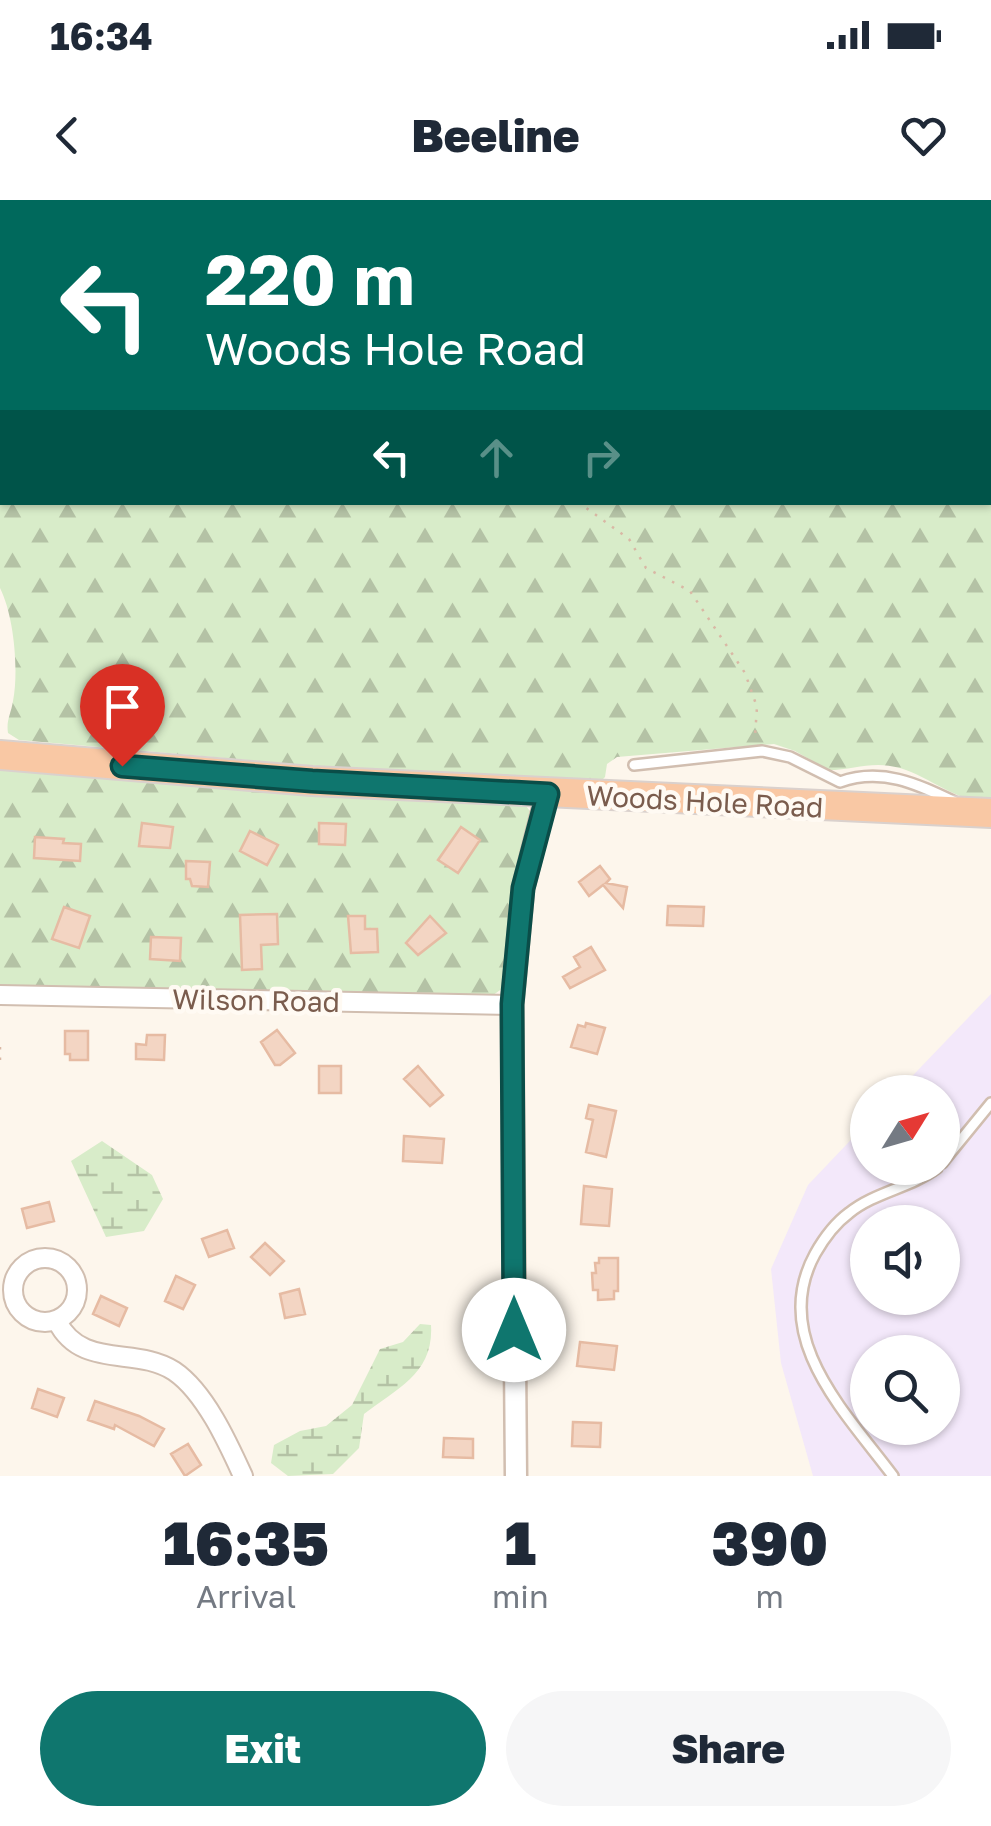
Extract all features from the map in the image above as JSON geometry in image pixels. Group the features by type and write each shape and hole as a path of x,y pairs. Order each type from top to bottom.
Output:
{"highway":[{"name":"Woods Hole Road","path":"0,754 312,781 986,813"}],"street":[{"path":"516,1476 512,1004 523,888 548,794"},
{"name":"Wilson Road","path":"0,996 512,1004"},
{"path":"57,1321 71,1342 85,1350 164,1365 179,1374 212,1415 243,1476"}],"lane":[{"path":"634,765 762,751 790,758 840,782"},
{"path":"804,805 856,776 905,779 986,813"},
{"path":"960,1141 991,1104"},
{"path":"893,1476 818,1374 803,1333 802,1288 808,1266 844,1216 906,1185"}],"path":[{"path":"582,505 629,539 646,568 690,591 745,674 756,707 754,733 762,751"},
{"path":"0,1047 0,1060"}],"shaded area":[{"path":"991,994 991,1476 813,1476 781,1363 771,1269 808,1185 850,1141 850,1185 960,1185 960,1075 913,1075"}],"green space":[{"path":"0,505 991,505 991,802 955,794 912,772 890,766 828,770 774,744 617,757 607,764 600,782 443,777 19,740 8,733 15,659 9,613 0,588"},
{"path":"0,768 212,787 526,806 533,815 503,988 489,998 0,986"},
{"path":"102,1141 152,1175 163,1199 144,1231 106,1237 71,1161"},
{"path":"420,1324 431,1325 427,1356 411,1378 364,1414 359,1448 333,1474 288,1476 271,1463 274,1445 300,1431 326,1426 352,1405 380,1349 403,1342"}],"building":[{"path":"142,823 173,827 170,848 139,846"},
{"path":"319,823 346,824 345,845 319,844"},
{"path":"461,827 480,840 458,873 438,860"},
{"path":"250,831 278,845 267,865 240,851"},
{"path":"35,837 81,844 80,861 34,858"},
{"path":"186,861 210,862 208,887 192,886 190,879 186,879"},
{"path":"600,866 610,879 606,883 627,887 623,908 603,885 589,896 579,882"},
{"path":"668,906 704,907 703,926 667,925"},
{"path":"64,907 90,916 79,948 52,939"},
{"path":"277,914 278,944 261,945 262,969 242,970 240,915"},
{"path":"348,916 365,916 365,929 377,929 378,952 351,953"},
{"path":"430,916 446,933 418,955 406,943"},
{"path":"151,937 181,938 180,961 150,959"},
{"path":"591,947 605,970 570,988 563,977 580,967 574,957"},
{"path":"586,1023 605,1028 597,1054 571,1047 578,1025 585,1027"},
{"path":"277,1030 295,1053 280,1065 275,1065 261,1042"},
{"path":"65,1031 88,1031 88,1060 70,1060 70,1054 65,1054"},
{"path":"147,1035 165,1035 164,1060 136,1059 136,1044 146,1045"},
{"path":"319,1066 341,1066 341,1093 319,1093"},
{"path":"418,1066 443,1095 430,1106 404,1079"},
{"path":"589,1105 616,1111 606,1157 586,1152 593,1120 586,1118"},
{"path":"404,1136 444,1139 442,1163 403,1161"},
{"path":"584,1186 612,1189 609,1226 581,1224"},
{"path":"49,1202 54,1221 27,1228 22,1209"},
{"path":"227,1230 234,1248 209,1257 202,1239"},
{"path":"265,1243 284,1261 270,1275 251,1257"},
{"path":"599,1258 618,1258 618,1291 614,1291 614,1299 598,1300 598,1290 593,1290 592,1273 596,1273"},
{"path":"176,1276 195,1285 183,1309 165,1301"},
{"path":"299,1289 305,1314 285,1318 280,1294"},
{"path":"101,1296 127,1308 119,1326 93,1314"},
{"path":"580,1342 617,1346 614,1370 577,1366"},
{"path":"38,1389 64,1398 57,1417 32,1408"},
{"path":"95,1401 164,1429 154,1446 115,1425 114,1429 88,1420"},
{"path":"573,1422 601,1423 600,1447 572,1446"},
{"path":"444,1438 473,1439 473,1458 443,1457"},
{"path":"188,1444 201,1465 185,1476 171,1454"}],"route":[{"path":"122,766 548,794 523,888 512,1004 514,1330"}]}
